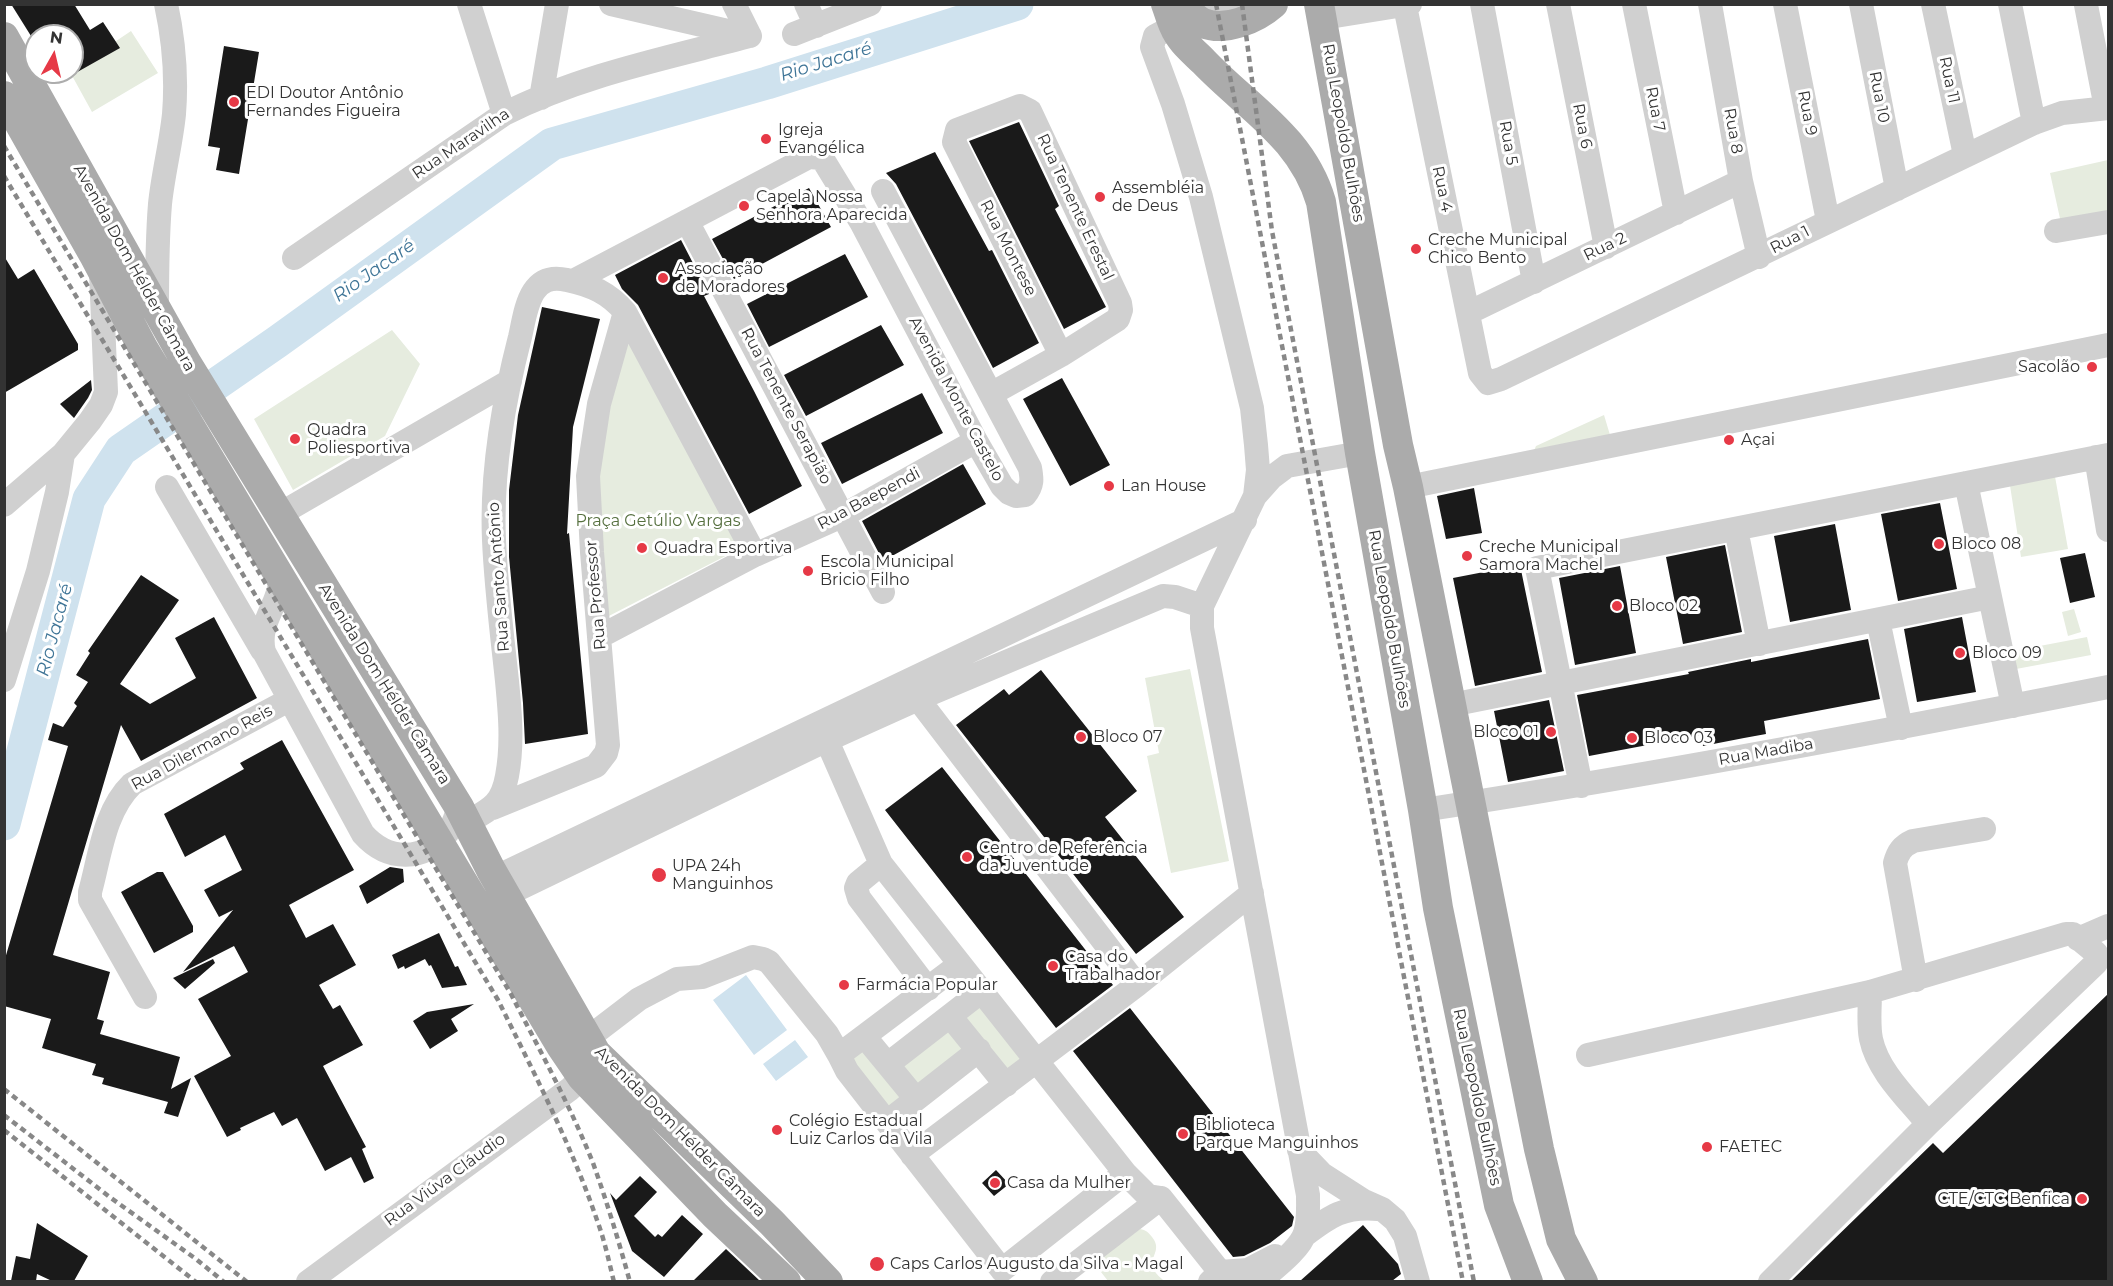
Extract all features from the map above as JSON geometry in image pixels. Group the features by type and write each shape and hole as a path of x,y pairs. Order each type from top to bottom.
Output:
{"main road":[{"path":"1174,12 1194,18 1204,24 1225,25 1259,15 1273,4"},
{"name":"Rua Leopoldo Bulhões","path":"1321,11 1398,445 1545,1171 1561,1239 1583,1281"},
{"name":"Rua Leopoldo Bulhões","path":"1174,12 1181,39 1216,75 1271,122 1304,162 1315,182 1321,202 1360,453 1438,908 1499,1205 1528,1281"},
{"name":"Avenida Dom Hélder Câmara","path":"4,37 196,378 280,514 473,812 501,886 588,1056 715,1215 786,1281"},
{"name":"Avenida Dom Hélder Câmara","path":"5,98 159,374 553,1033 588,1056 772,1223 828,1281"}],"street":[{"path":"158,310 157,241 160,202 174,114 176,79 174,43 166,4"},
{"path":"469,4 504,114"},
{"path":"541,98 557,4"},
{"path":"611,4 750,36"},
{"path":"734,4 750,36"},
{"path":"806,4 805,30 870,4"},
{"path":"1209,4 1230,7 1247,4"},
{"name":"Rua 5","path":"1482,4 1534,282"},
{"name":"Rua 6","path":"1558,4 1606,247"},
{"name":"Rua 7","path":"1634,4 1676,213"},
{"name":"Rua 8","path":"1710,4 1742,181 1759,257"},
{"name":"Rua 9","path":"1785,4 1828,221"},
{"name":"Rua 10","path":"1861,4 1897,189"},
{"name":"Rua 11","path":"1933,4 1965,155"},
{"path":"2010,4 2034,123"},
{"path":"1321,11 1407,5"},
{"name":"Rua 4","path":"1407,5 1480,373"},
{"path":"2085,5 2107,108"},
{"path":"823,731 881,864 1125,1173 1148,1196 1161,1198 1215,1277 1248,1270 1301,1240 1308,1220 1308,1195 1204,638 1202,606 1255,496 1258,470 1252,408 1201,197 1173,104 1152,47 1155,36 1174,12"},
{"name":"Rua Maravilha","path":"294,258 504,114 593,78 750,36"},
{"name":"Rua Tenente Erestal","path":"954,142 957,130 1020,106 1030,111 1120,303 1121,310 1118,319 1062,355"},
{"name":"Rua 1","path":"1480,373 1488,383 1501,379 2034,123 2062,113 2107,108"},
{"name":"Rua Montese","path":"954,142 1062,355"},
{"name":"Rua Santo Antônio","path":"573,281 809,157"},
{"name":"Avenida Monte Castelo","path":"809,157 822,158 861,222 1002,486 1016,496 1025,495 1031,488 1030,468 883,191"},
{"name":"Rua 2","path":"1468,314 1742,181"},
{"name":"Rua Tenente Serapião","path":"687,221 883,592"},
{"path":"2056,231 2109,222"},
{"path":"4,505 63,454 101,405 106,392 106,371 101,268"},
{"name":"Rua Santo Antônio","path":"439,840 453,824 501,794 507,776 512,730 494,542 493,494 510,381 530,298 537,286 545,281 560,278 606,293 625,312"},
{"path":"625,312 754,555"},
{"name":"Rua Professor","path":"473,812 596,766 606,753 608,745 588,476 600,405 625,312"},
{"path":"1408,487 2109,345"},
{"path":"106,371 111,357 123,351 141,356 159,374"},
{"path":"991,394 1062,355"},
{"path":"280,514 510,381"},
{"name":"Rua Baependi","path":"599,637 754,555 843,515 976,441"},
{"path":"1255,496 1271,478 1287,466 1360,453"},
{"path":"4,680 38,571 57,492 63,454"},
{"path":"1581,786 1537,568 2102,456 2109,530"},
{"path":"1966,483 2013,706"},
{"path":"167,487 264,652 363,834 371,843 392,854 414,855 439,840"},
{"path":"501,886 823,731 1245,520"},
{"path":"1736,529 1760,644"},
{"path":"264,652 261,640 263,628 280,591 281,579"},
{"path":"823,731 918,699 1162,596 1175,597 1202,606"},
{"path":"1451,705 1990,597"},
{"path":"1878,620 1901,728"},
{"name":"Rua Madiba","path":"1423,810 1581,786 1901,728 2109,687"},
{"path":"918,699 1137,985"},
{"name":"Rua Dilermano Reis","path":"145,997 90,900 90,892 112,812 123,793 132,784 289,700"},
{"path":"1916,980 1895,863 1898,852 1913,841 1984,830"},
{"path":"881,864 858,882 856,893 927,989"},
{"path":"912,1155 1137,985 1252,893"},
{"path":"1588,1055 1870,992 2109,926"},
{"path":"1770,1281 1928,1124 2096,963 2096,954 2070,937"},
{"name":"Rua Viúva Cláudio","path":"308,1281 570,1089 588,1056 639,999 677,979 702,977 753,957 763,959 769,962 827,1034 839,1055"},
{"path":"960,964 839,1055 847,1071 912,1155 995,1276 1125,1173"},
{"path":"888,1064 982,991"},
{"path":"1870,992 1870,1031 1876,1055 1884,1070 1928,1124"},
{"path":"951,1016 1006,1085"},
{"path":"865,1037 916,1099"},
{"path":"887,1122 978,1050"},
{"path":"1299,1150 1322,1174 1382,1209 1395,1220 1405,1236 1418,1281"},
{"path":"1052,1281 1161,1198"},
{"path":"1259,1281 1301,1240 1330,1216 1356,1208 1382,1209"}],"green space":[{"path":"131,31 158,73 92,112 77,84 84,84 84,63"},
{"path":"2108,160 2108,213 2061,223 2050,173"},
{"path":"392,330 420,364 385,436 293,490 254,419"},
{"name":"Praça Getúlio Vargas","path":"629,344 633,346 741,548 603,619 596,455 624,348"},
{"path":"1604,415 1610,435 1533,453 1536,446"},
{"path":"2054,471 2068,549 2021,557 2009,479"},
{"path":"2074,609 2081,632 2068,636 2062,612"},
{"path":"2087,637 2091,655 2016,669 2008,652"},
{"path":"1190,669 1229,861 1171,873 1147,756 1159,753 1145,678"},
{"path":"978,999 1018,1050 1021,1062 1006,1076 958,1014"},
{"path":"950,1023 970,1048 918,1090 900,1061"},
{"path":"866,1044 911,1099 891,1115 851,1057"},
{"path":"1140,1229 1148,1233 1155,1242 1153,1265 1164,1281 1108,1281 1094,1263"}],"water":[{"path":"746,975 787,1030 754,1055 713,1000"},
{"path":"795,1040 808,1057 776,1081 763,1064"}],"building":[{"path":"11,4 74,4 90,30 103,22 120,48 84,68 84,24 24,25"},
{"path":"224,46 259,52 239,174 216,170 220,148 208,146"},
{"path":"1019,122 1059,206 1055,209 1106,307 1064,329 969,141"},
{"path":"935,152 989,251 992,250 1039,343 993,368 896,184 886,173"},
{"path":"809,188 831,227 734,279 712,239"},
{"path":"681,240 709,294 704,296 802,486 749,514 638,305 622,289 615,275"},
{"path":"845,254 868,297 769,347 747,304"},
{"path":"4,256 18,279 34,269 78,344 78,350 4,393"},
{"path":"542,307 600,319 573,427 567,534 569,533 588,734 525,744 509,557 509,490 518,415"},
{"path":"881,325 904,365 806,416 784,375"},
{"path":"1062,378 1110,465 1070,486 1023,399"},
{"path":"91,380 92,390 74,418 60,404"},
{"path":"922,393 943,433 842,484 821,443"},
{"path":"963,464 986,504 883,561 862,521"},
{"path":"1474,488 1482,533 1446,539 1437,496"},
{"path":"1940,503 1957,589 1898,601 1881,514"},
{"path":"1835,524 1851,610 1790,622 1774,536"},
{"path":"1725,545 1742,632 1683,644 1666,557"},
{"path":"2085,553 2095,597 2070,603 2060,558"},
{"path":"1520,565 1542,672 1475,686 1453,578"},
{"path":"1620,566 1636,653 1575,665 1559,578"},
{"path":"141,575 179,600 120,684 150,704 196,678 175,638 214,617 257,698 141,761 121,725 53,955 110,972 97,1019 104,1021 100,1034 180,1057 171,1089 191,1078 178,1117 164,1113 168,1102 102,1084 104,1078 92,1075 96,1064 42,1048 51,1019 4,1006 4,962 68,746 48,740 53,723 63,727 77,706 74,703 88,682 76,675 90,653 88,651"},
{"path":"1962,617 1976,692 1917,702 1904,629"},
{"path":"1868,639 1880,699 1764,721 1766,734 1703,746 1701,735 1589,756 1577,695 1689,674 1688,672 1751,659 1751,662"},
{"path":"1041,670 1137,791 1105,817 1184,917 1136,954 956,725 1004,689 1009,695"},
{"path":"1549,700 1564,771 1508,782 1494,711"},
{"path":"282,740 354,870 289,905 306,938 333,924 356,965 319,985 333,1009 340,1005 363,1045 323,1066 366,1147 362,1149 374,1178 364,1183 351,1157 325,1171 297,1118 282,1126 274,1112 240,1128 241,1130 227,1137 194,1076 231,1056 198,999 248,972 234,946 183,972 233,910 219,917 204,890 242,870 225,835 185,857 164,814 244,769 240,763"},
{"name":"Centro de Referência da Juventude","path":"942,767 1113,985 1056,1028 885,810"},
{"path":"390,867 403,869 404,882 367,904 359,886"},
{"path":"157,872 163,872 193,926 193,932 154,953 121,892"},
{"path":"439,933 455,967 458,966 467,985 442,988 431,965 429,966 425,959 405,969 404,966 398,969 392,955"},
{"path":"213,959 215,963 185,989 173,978"},
{"path":"2109,993 2109,1281 1791,1281 1933,1143 1943,1153"},
{"path":"474,1004 451,1019 458,1031 430,1049 413,1021 427,1012"},
{"name":"Biblioteca Parque Manguinhos","path":"1130,1008 1294,1217 1292,1226 1270,1243 1244,1256 1233,1257 1073,1051"},
{"name":"Casa da Mulher","path":"996,1170 1009,1184 994,1196 982,1183"},
{"path":"640,1176 657,1192 634,1216 655,1237 658,1234 662,1237 682,1215 703,1234 664,1277 632,1251 610,1193 616,1200"},
{"path":"37,1223 88,1256 74,1281 52,1281 37,1274 36,1281 11,1281 16,1256 30,1259"},
{"path":"1363,1225 1398,1264 1401,1274 1392,1281 1300,1281"},
{"path":"726,1249 760,1281 693,1281"}],"waterway":[{"name":"Rio Jacaré","path":"4,824 89,499 121,450 277,342 552,144 767,83 1017,4"}],"railway":[{"path":"1216,4 1463,1282"},
{"path":"1242,4 1272,231 1474,1282"},
{"path":"4,146 511,994 584,1141 613,1222 630,1282"},
{"path":"4,176 498,1000 552,1110 588,1194 614,1282"},
{"path":"4,1089 247,1282"},
{"path":"4,1115 224,1282"},
{"path":"4,1130 196,1282"}],"place":[{"name":"EDI Doutor Antônio Fernandes Figueira","path":"234,102"},
{"name":"Igreja Evangélica","path":"766,139"},
{"name":"Assembléia de Deus","path":"1100,197"},
{"name":"Capela Nossa Senhora Aparecida","path":"744,206"},
{"name":"Creche Municipal Chico Bento","path":"1416,249"},
{"name":"Associação de Moradores","path":"663,278"},
{"name":"Sacolão","path":"2092,367"},
{"name":"Quadra Poliesportiva","path":"295,439"},
{"name":"Açai","path":"1729,440"},
{"name":"Lan House","path":"1109,486"},
{"name":"Bloco 08","path":"1939,544"},
{"name":"Quadra Esportiva","path":"642,548"},
{"name":"Creche Municipal Samora Machel","path":"1467,556"},
{"name":"Escola Municipal Bricio Filho","path":"808,571"},
{"name":"Bloco 02","path":"1617,606"},
{"name":"Bloco 09","path":"1960,653"},
{"name":"Bloco 01","path":"1551,732"},
{"name":"Bloco 07","path":"1081,737"},
{"name":"Bloco 03","path":"1632,738"},
{"name":"Centro de Referência da Juventude","path":"967,857"},
{"name":"UPA 24h Manguinhos","path":"659,875"},
{"name":"Casa do Trabalhador","path":"1053,966"},
{"name":"Farmácia Popular","path":"844,985"},
{"name":"Colégio Estadual Luiz Carlos da Vila","path":"777,1130"},
{"name":"Biblioteca Parque Manguinhos","path":"1183,1134"},
{"name":"FAETEC","path":"1707,1147"},
{"name":"Casa da Mulher","path":"995,1183"},
{"name":"CTE/CTC Benfica","path":"2082,1199"},
{"name":"Caps Carlos Augusto da Silva - Magal","path":"877,1264"}]}
